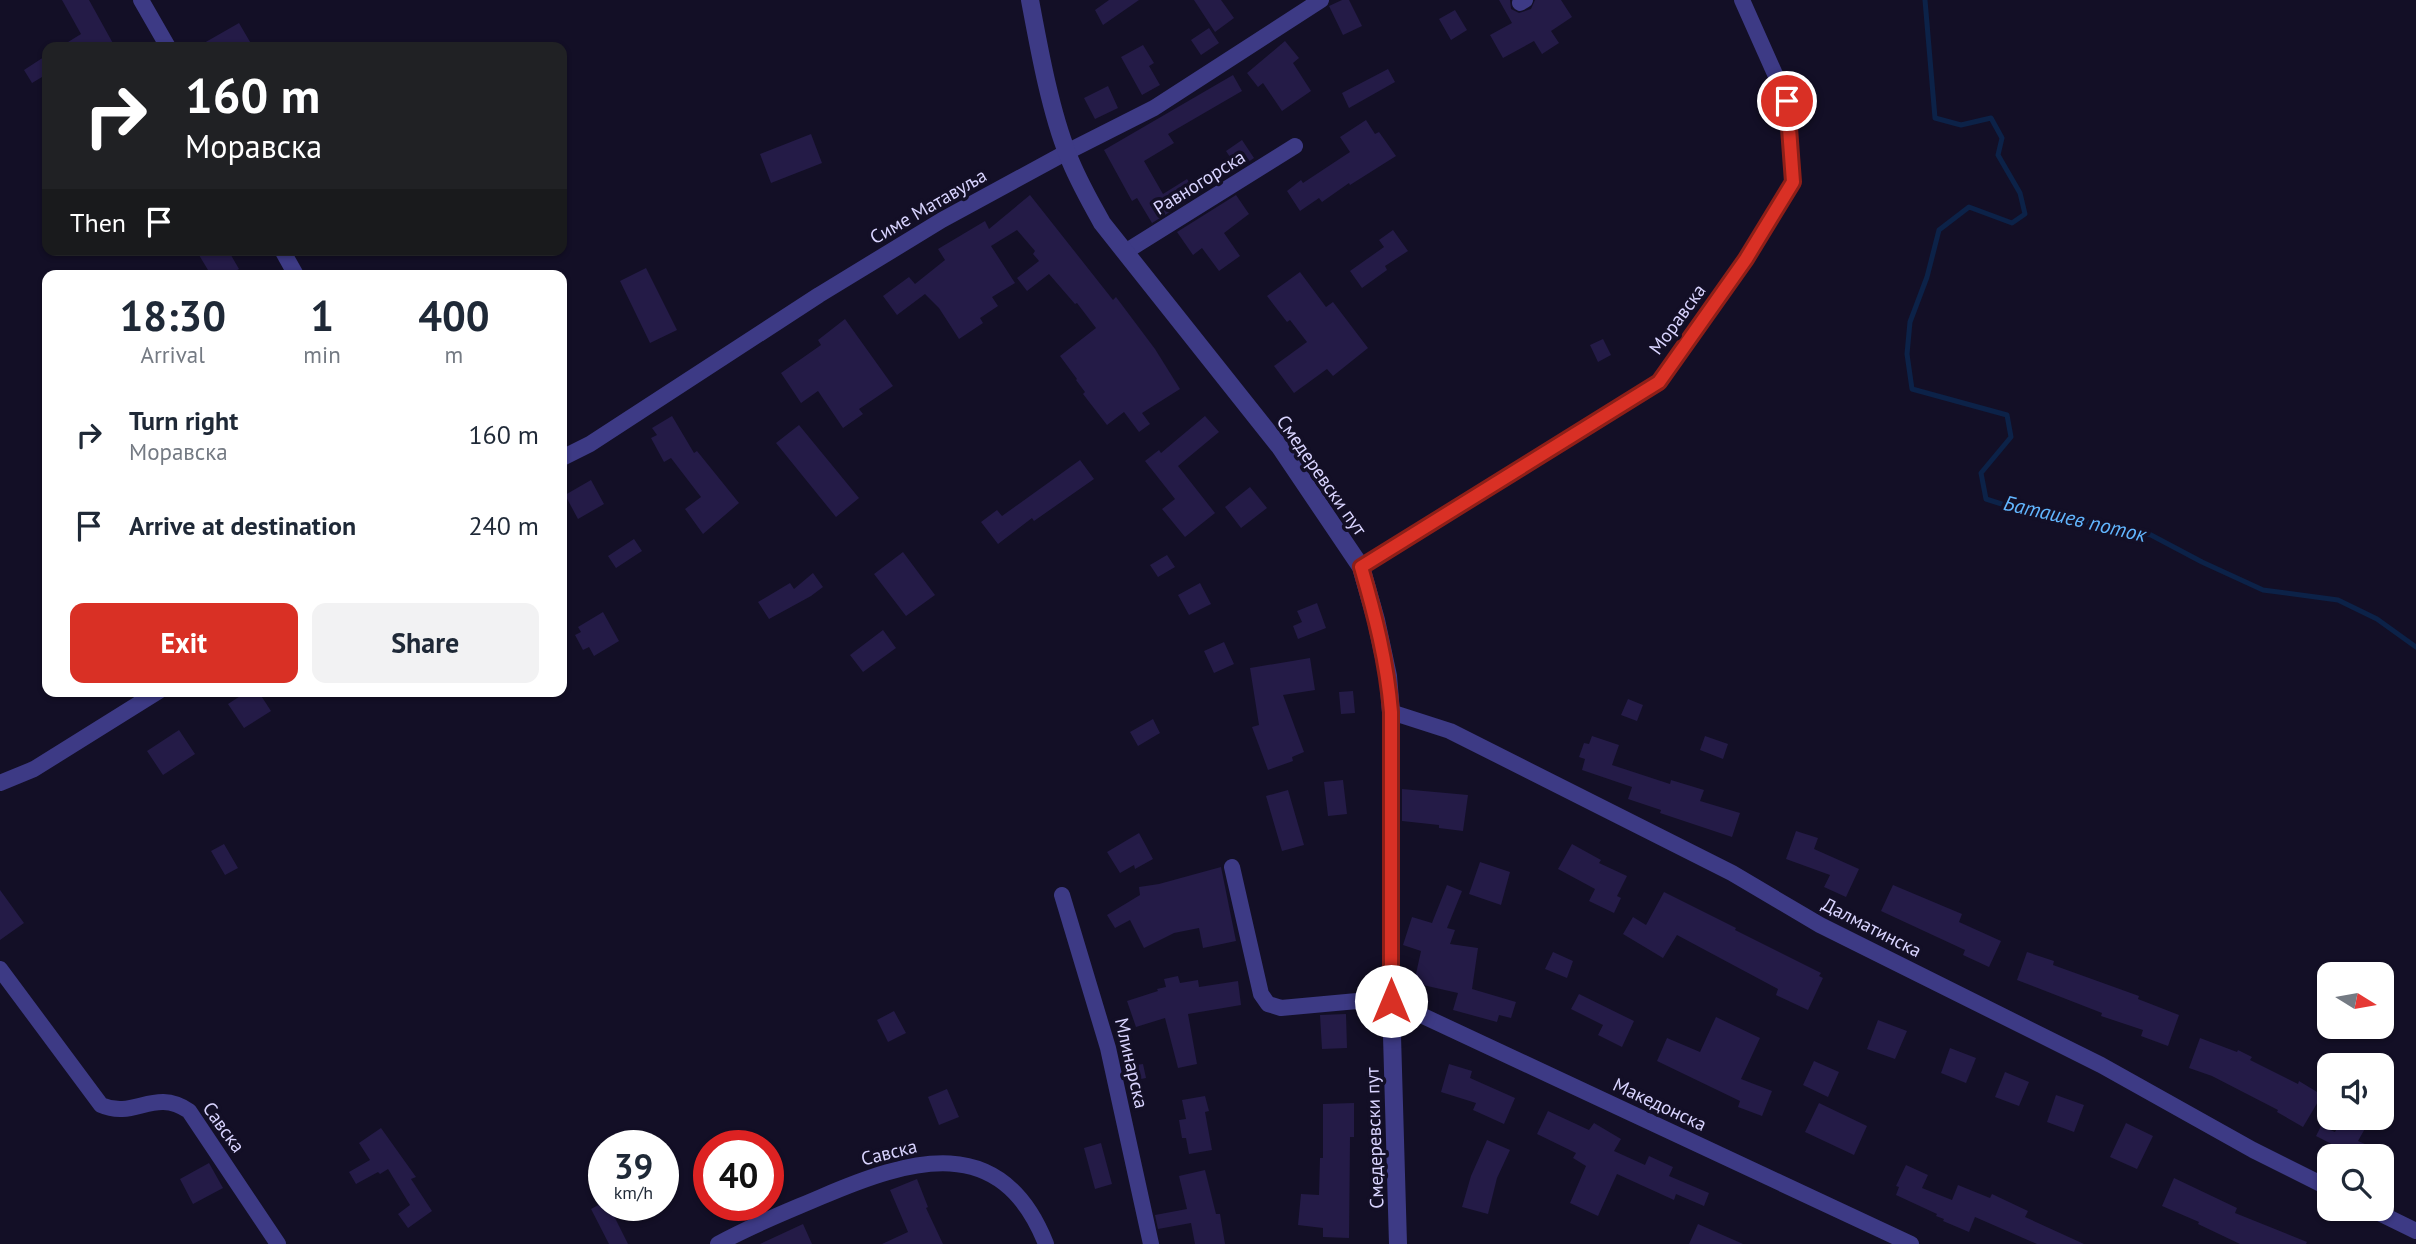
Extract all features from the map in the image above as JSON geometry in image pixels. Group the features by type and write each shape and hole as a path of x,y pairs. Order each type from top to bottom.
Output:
{"street":[{"path":"141,0 165,42"},
{"name":"Смедеревски пут","path":"1030,0 1050,92 1067,152 1082,188 1102,223 1280,447 1361,567 1388,676 1391,712 1391,1001 1398,1244"},
{"name":"Симе Матавуља","path":"567,456 590,444 819,295 942,220 1154,108 1321,0"},
{"name":"Моравска","path":"1361,567 1659,382 1746,259 1793,182 1787,101 1742,0"},
{"name":"Равногорска","path":"1125,252 1295,146"},
{"path":"0,783 34,769 149,697"},
{"name":"Далматинска","path":"1391,712 1451,731 1732,873 1821,925 2101,1065 2253,1150 2317,1182"},
{"path":"1232,867 1261,994 1268,1004 1281,1007 1379,999 1391,1001"},
{"name":"Млинарска","path":"1062,895 1108,1048 1151,1244"},
{"name":"Савска","path":"0,969 101,1105 118,1111 165,1101 189,1111 278,1244"},
{"name":"Македонска","path":"1391,1001 1911,1244"},
{"name":"Савска","path":"718,1244 754,1224 891,1169 944,1162 984,1171 1002,1181 1022,1200 1046,1244"},
{"path":"2394,1220 2416,1231"}],"building":[{"path":"62,0 89,0 112,42 68,42 81,34"},
{"path":"1109,0 1139,0 1103,25 1095,10"},
{"path":"1194,0 1221,0 1234,18 1215,32"},
{"path":"1349,0 1362,26 1343,35 1329,6"},
{"path":"1499,0 1510,0 1511,9 1519,13 1531,9 1535,0 1561,0 1572,17 1551,31 1559,43 1542,54 1534,41 1503,58 1490,35 1512,23"},
{"path":"1455,10 1467,30 1451,40 1439,19"},
{"path":"239,23 250,42 206,42"},
{"path":"1209,28 1219,43 1201,55 1191,40"},
{"path":"1285,41 1299,58 1293,63 1311,91 1282,111 1263,83 1258,87 1247,73"},
{"path":"1143,45 1154,63 1149,66 1160,85 1142,95 1121,57"},
{"path":"42,58 42,77 32,83 24,70"},
{"path":"1388,69 1395,82 1349,108 1342,93"},
{"path":"1233,75 1242,91 1168,134 1174,143 1144,161 1163,194 1187,179 1197,195 1152,223 1137,198 1132,201 1104,150"},
{"path":"1108,86 1118,108 1095,119 1084,98"},
{"path":"1366,120 1375,134 1379,132 1396,156 1322,202 1319,198 1300,211 1287,191 1350,152 1340,137"},
{"path":"811,134 822,163 771,183 760,154"},
{"path":"1242,140 1254,158 1238,169 1226,151"},
{"path":"1030,195 1113,300 1116,297 1155,349 1180,389 1142,413 1150,424 1139,432 1124,412 1107,425 1083,394 1085,392 1060,356 1096,328 1049,274 1027,291 1017,278 1039,261 1033,254 1035,251 1017,230 991,246 1015,283 992,297 998,306 980,318 983,323 959,339 939,308 925,294 897,315 883,296 909,277 915,284 945,260 938,249 985,221 989,229"},
{"path":"1236,195 1249,214 1224,233 1240,256 1219,271 1202,248 1193,255 1177,232"},
{"path":"1393,230 1408,251 1385,266 1387,270 1362,288 1350,271 1384,247 1379,240"},
{"path":"200,256 231,256 239,269 237,270 208,270"},
{"path":"646,268 677,330 650,343 620,281"},
{"path":"1300,272 1326,307 1333,302 1368,348 1333,376 1327,369 1294,393 1274,366 1307,342 1267,296"},
{"path":"845,319 893,386 859,409 863,414 843,428 818,391 801,403 781,373 821,345 818,340"},
{"path":"1603,339 1611,355 1598,362 1590,345"},
{"path":"672,416 694,453 697,451 739,503 703,534 685,509 701,497 671,458 664,462 651,438 657,435 652,428"},
{"path":"1205,416 1219,432 1178,466 1215,513 1185,537 1162,509 1175,499 1145,461 1159,450 1161,453"},
{"path":"799,425 859,498 836,517 776,443"},
{"path":"1080,460 1094,479 1034,521 1032,518 998,544 981,522 997,510 1002,516"},
{"path":"591,480 604,504 578,519 567,494"},
{"path":"1250,487 1267,508 1241,528 1225,507"},
{"path":"634,539 642,551 616,568 608,556"},
{"path":"903,552 935,595 906,616 874,574"},
{"path":"1167,555 1175,567 1158,577 1150,565"},
{"path":"813,573 823,587 769,619 758,602 790,583 794,589"},
{"path":"1200,583 1211,604 1189,615 1178,595"},
{"path":"1317,603 1326,628 1298,639 1293,626 1302,622 1297,611"},
{"path":"603,612 619,641 594,656 589,647 583,650 575,635 581,632 578,627"},
{"path":"883,630 896,648 863,672 850,655"},
{"path":"1224,642 1234,664 1214,673 1204,651"},
{"path":"1310,658 1315,690 1283,695 1304,752 1292,757 1293,761 1268,770 1252,727 1259,725 1250,668"},
{"path":"1353,691 1355,713 1341,714 1339,692"},
{"path":"239,697 262,697 271,711 244,728 228,704"},
{"path":"1628,699 1643,705 1637,721 1621,715"},
{"path":"1153,719 1160,733 1138,746 1130,732"},
{"path":"179,730 195,754 163,775 147,751"},
{"path":"1592,736 1619,745 1612,765 1670,784 1671,780 1704,790 1700,801 1740,813 1732,837 1660,813 1661,810 1628,799 1632,787 1582,770 1585,759 1579,757 1584,743 1589,744"},
{"path":"1705,736 1728,744 1723,759 1700,750"},
{"path":"1343,780 1347,814 1328,816 1324,782"},
{"path":"1402,789 1468,795 1463,831 1402,821"},
{"path":"1288,790 1304,845 1282,851 1266,796"},
{"path":"1796,831 1818,838 1814,849 1859,869 1846,897 1824,887 1830,875 1786,859"},
{"path":"1139,833 1153,859 1135,869 1134,865 1120,873 1107,852"},
{"path":"224,844 238,868 225,875 211,851"},
{"path":"1572,844 1601,860 1599,863 1627,876 1617,896 1621,898 1614,913 1589,901 1595,889 1558,869"},
{"path":"1480,862 1510,872 1501,905 1469,894"},
{"path":"1221,867 1236,941 1203,948 1199,928 1174,933 1144,948 1130,920 1115,928 1107,915 1140,895 1139,887"},
{"path":"1447,885 1462,891 1447,928 1455,930 1450,944 1478,948 1472,989 1516,1002 1511,1018 1499,1015 1497,1022 1453,1010 1458,993 1414,983 1421,951 1403,945 1412,917 1432,923"},
{"path":"1893,885 1962,914 1959,922 2001,941 1989,967 1963,955 1965,950 1881,911"},
{"path":"0,890 24,923 0,940"},
{"path":"1664,892 1821,973 1819,976 1823,978 1808,1010 1776,995 1778,989 1677,935 1663,958 1623,934 1633,917 1646,925"},
{"path":"1553,952 1573,961 1567,978 1545,969"},
{"path":"2027,952 2054,961 2053,965 2139,996 2138,999 2179,1015 2168,1046 2141,1036 2143,1030 2101,1016 2102,1013 2017,980"},
{"path":"1178,976 1180,983 1198,980 1199,987 1238,981 1241,1005 1188,1014 1197,1064 1178,1068 1165,1018 1136,1027 1127,1001 1158,991 1157,989 1166,987 1164,979"},
{"path":"1579,994 1634,1021 1622,1047 1598,1035 1603,1025 1571,1009"},
{"path":"894,1011 906,1033 888,1042 877,1020"},
{"path":"1346,1014 1347,1048 1322,1049 1320,1015"},
{"path":"1716,1017 1760,1038 1741,1079 1772,1091 1762,1116 1738,1107 1740,1101 1657,1061 1667,1038 1700,1052"},
{"path":"1878,1020 1907,1031 1895,1059 1867,1049"},
{"path":"2200,1038 2237,1052 2238,1050 2252,1057 2250,1060 2298,1084 2299,1081 2317,1092 2317,1103 2303,1127 2277,1112 2278,1110 2212,1076 2189,1068"},
{"path":"1950,1048 1976,1058 1966,1083 1941,1073"},
{"path":"1814,1061 1839,1072 1828,1097 1803,1085"},
{"path":"1143,1064 1146,1078 1131,1081 1129,1066"},
{"path":"1449,1064 1472,1071 1470,1078 1515,1098 1504,1124 1473,1110 1476,1103 1441,1092"},
{"path":"2005,1072 2029,1082 2019,1106 1995,1097"},
{"path":"947,1089 959,1117 939,1125 928,1097"},
{"path":"2056,1095 2084,1105 2074,1132 2047,1122"},
{"path":"1205,1096 1212,1150 1189,1154 1186,1138 1182,1138 1179,1120 1186,1119 1182,1100"},
{"path":"1354,1103 1354,1137 1350,1137 1349,1238 1323,1237 1323,1228 1298,1225 1301,1194 1319,1195 1320,1158 1323,1158 1323,1104"},
{"path":"1819,1103 1867,1126 1854,1155 1805,1132"},
{"path":"1548,1111 1589,1130 1594,1123 1621,1139 1614,1151 1645,1165 1649,1156 1673,1167 1669,1176 1709,1193 1704,1206 1676,1194 1674,1200 1617,1174 1598,1216 1570,1203 1586,1166 1573,1158 1576,1153 1537,1134"},
{"path":"2126,1123 2153,1136 2137,1169 2110,1157"},
{"path":"381,1128 416,1177 411,1179 432,1211 408,1228 398,1214 410,1205 388,1169 356,1184 349,1172 370,1160 359,1143"},
{"path":"2319,1130 2364,1130 2358,1141 2365,1144 2332,1144 2316,1136"},
{"path":"1487,1140 1510,1150 1497,1178 1488,1214 1462,1207 1471,1176"},
{"path":"1101,1143 1112,1184 1095,1189 1084,1148"},
{"path":"209,1163 223,1188 193,1204 180,1179"},
{"path":"1906,1165 1928,1175 1922,1188 1952,1200 1958,1185 1990,1198 1992,1194 2028,1211 2025,1217 2084,1244 2037,1244 1975,1217 1969,1232 1943,1221 1937,1214 1896,1195 1899,1187 1896,1186"},
{"path":"1205,1170 1216,1214 1220,1214 1225,1244 1195,1244 1191,1223 1158,1229 1155,1215 1187,1209 1179,1176"},
{"path":"2174,1178 2237,1208 2235,1213 2307,1242 2240,1244 2198,1224 2199,1222 2162,1206"},
{"path":"917,1179 928,1207 926,1208 943,1244 882,1244 908,1232 890,1190"},
{"path":"597,1221 616,1221 628,1244 609,1244"},
{"path":"803,1224 812,1244 760,1244"},
{"path":"1698,1224 1743,1244 1689,1244"}],"waterway":[{"name":"Баташев поток","path":"1925,0 1935,118 1961,125 1991,118 2002,138 1998,155 2020,193 2025,214 2012,223 1969,207 1939,230 1927,277 1910,322 1907,354 1912,389 2007,415 2011,437 1981,473 1986,499 2039,516 2115,526 2151,535 2263,590 2338,600 2377,619 2416,647"}],"route":[{"path":"1391,1001 1391,712 1388,676 1361,567 1659,382 1746,259 1793,182 1787,101"}]}
